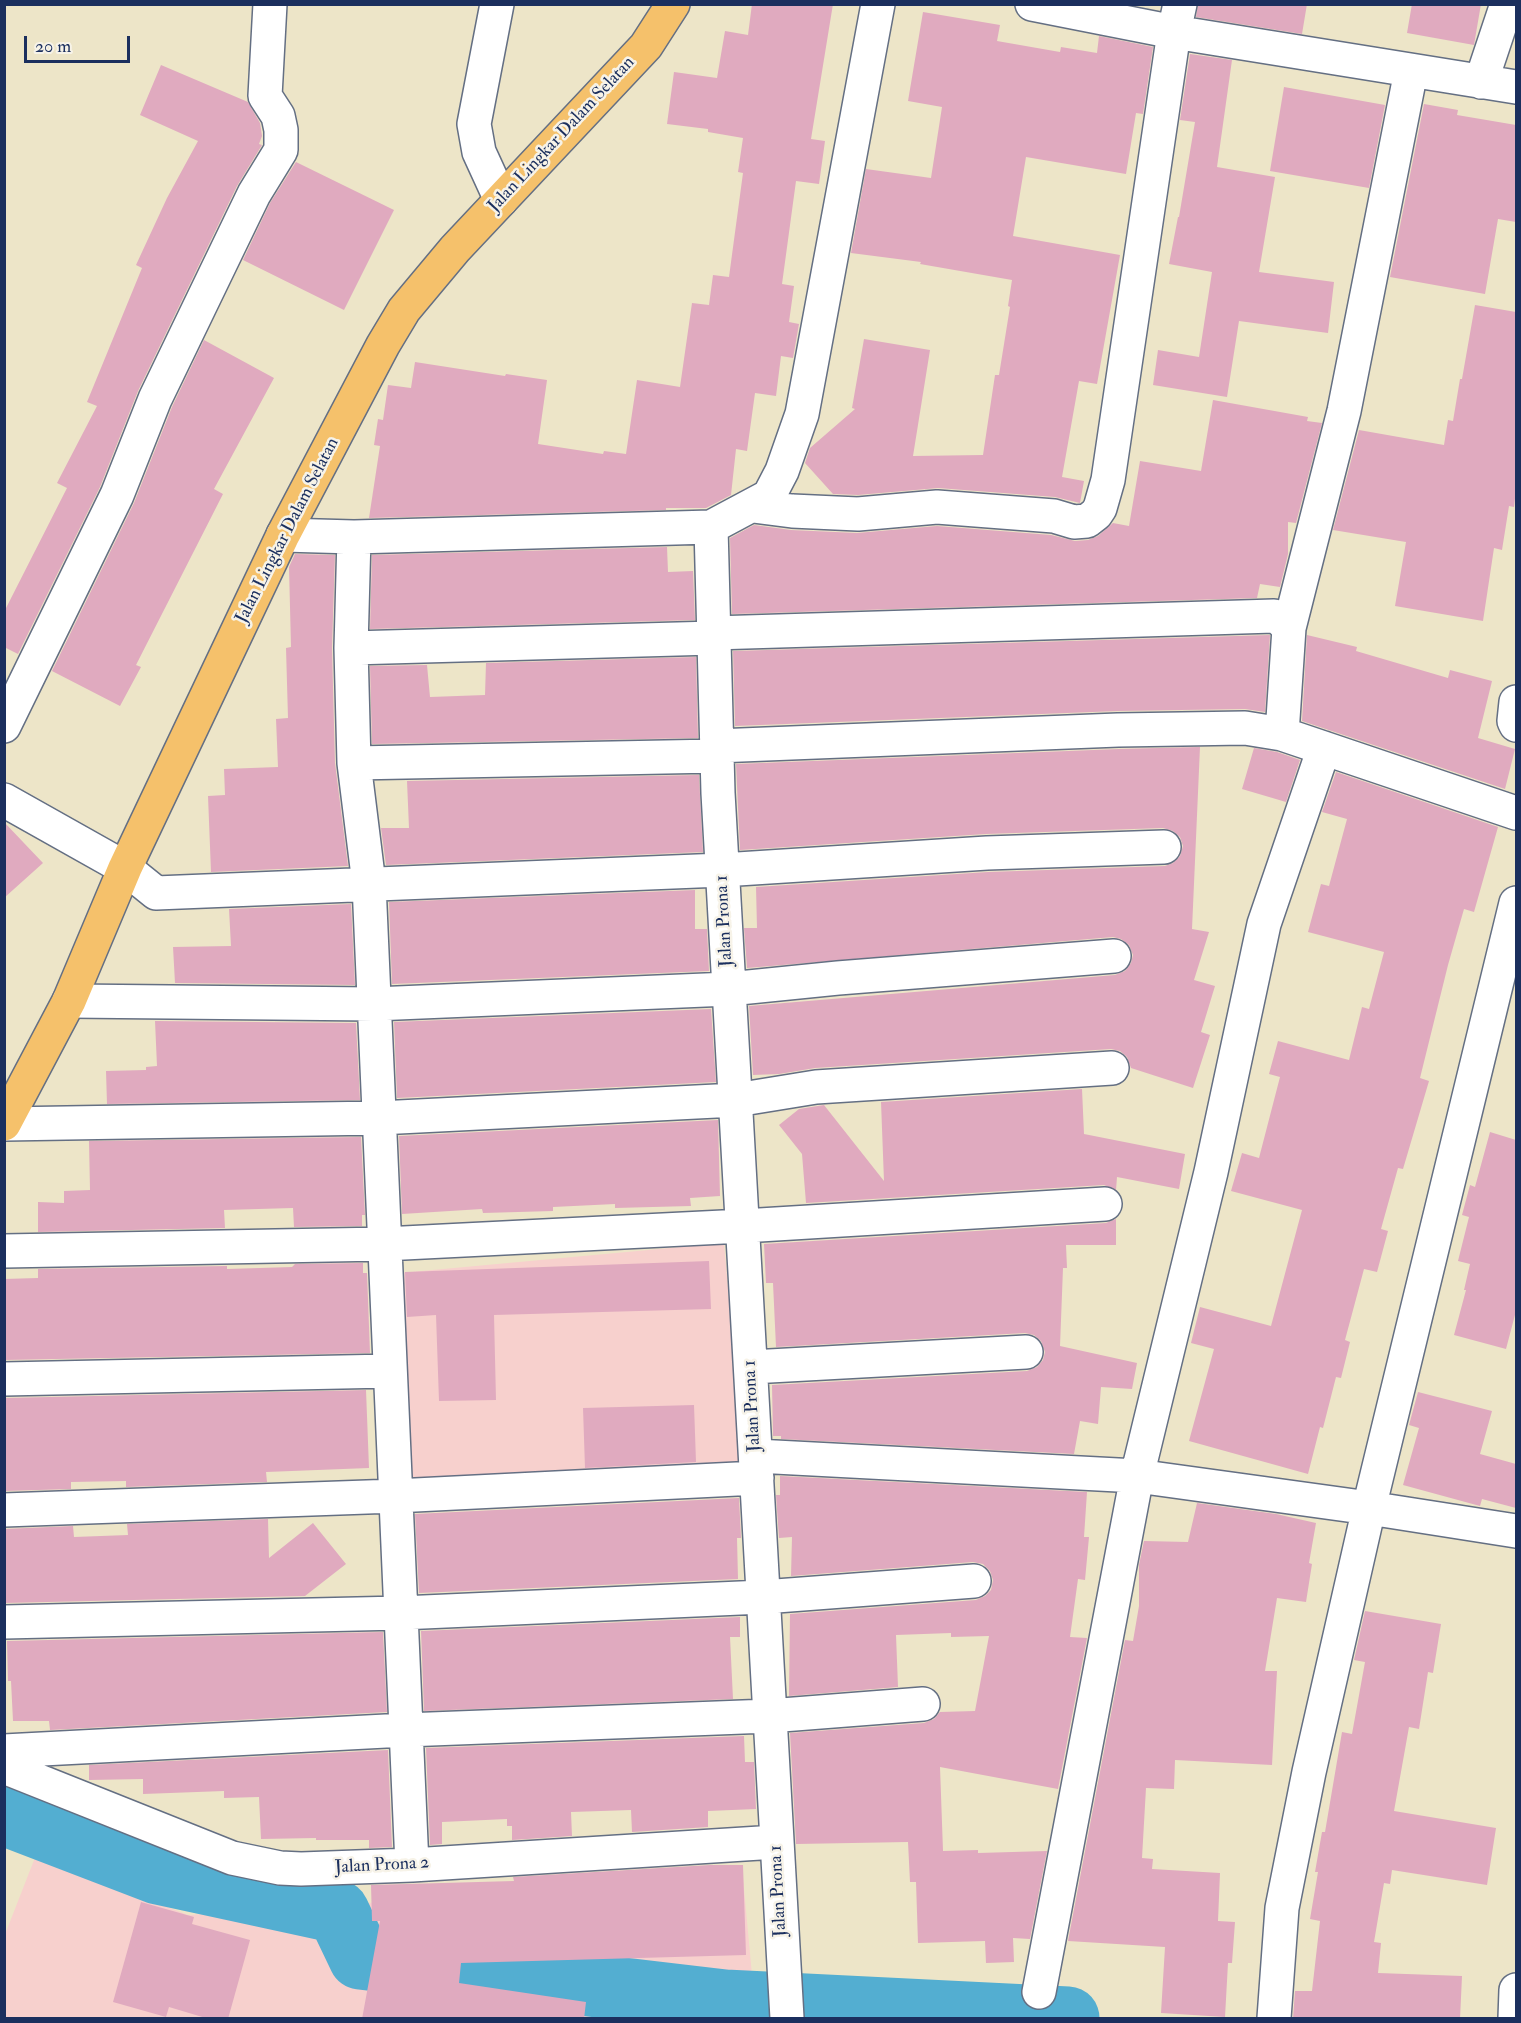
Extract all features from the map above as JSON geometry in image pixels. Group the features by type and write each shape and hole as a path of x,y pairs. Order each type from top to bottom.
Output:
{"main road":[{"name":"Jalan Lingkar Dalam Selatan","path":"4,1124 69,1001 125,868 283,536 382,345 404,310 455,249 646,45 673,4"}],"street":[{"path":"4,726 117,495 155,399 254,194 281,150 278,116 265,96 270,4"},
{"path":"497,4 474,124 479,152 501,200"},
{"path":"283,536 354,537 711,527 769,496 778,479 802,414 878,4"},
{"path":"1032,4 1177,18 1411,71 1516,87"},
{"path":"1481,82 1507,4"},
{"path":"753,506 792,511 858,514 937,507 1054,516 1074,522 1088,521 1096,514 1108,480 1177,18"},
{"path":"1282,734 1289,628 1344,411 1411,71"},
{"name":"Jalan Prona 1","path":"711,527 717,793 787,2019"},
{"path":"354,537 351,648 354,763 369,884 412,1864"},
{"path":"351,648 1268,616 1281,620 1289,628"},
{"path":"1516,702 1514,721 1516,724"},
{"path":"354,763 717,751 1130,729 1245,728 1282,734 1516,813"},
{"path":"1039,1992 1137,1476 1211,1172 1264,924 1324,748"},
{"path":"4,800 125,868 156,893 722,870 987,853 1164,847"},
{"path":"1274,2019 1282,1908 1309,1772 1369,1508 1516,903"},
{"path":"69,1001 374,1004 729,989 1114,956"},
{"path":"4,1124 379,1118 736,1100 816,1087 1112,1068"},
{"path":"4,1251 384,1244 743,1226 1105,1204"},
{"path":"751,1367 1026,1352"},
{"path":"4,1379 390,1371"},
{"path":"4,1510 395,1496 757,1467 1137,1476 1516,1531"},
{"path":"4,1622 400,1613 763,1597 974,1581"},
{"path":"4,1751 405,1730 769,1716 923,1704"},
{"name":"Jalan Prona 2","path":"4,1767 232,1858 280,1868 412,1864 776,1842"},
{"path":"1515,2019 1516,1990"}],"shaded area":[{"path":"724,1243 744,1470 409,1481 400,1273"},
{"path":"36,1855 188,1915 743,1878 756,2018 5,2018 4,1937"}],"building":[{"path":"752,4 833,4 811,139 825,141 819,184 796,181 782,284 794,286 789,322 799,324 793,358 781,356 776,396 755,393 747,451 736,449 731,495 706,508 369,518 380,446 374,445 378,419 383,420 388,385 411,388 415,362 547,380 538,444 603,454 604,451 626,454 637,380 680,387 692,303 709,305 713,275 729,277 743,173 738,172 743,138 708,132 708,129 667,124 674,72 717,78 725,31 748,35"},
{"path":"1198,4 1307,4 1302,34 1196,17"},
{"path":"1412,4 1481,4 1474,45 1407,33"},
{"path":"923,12 1000,25 997,41 1060,52 1061,47 1097,53 1099,36 1153,47 1143,114 1136,113 1126,174 1026,157 1013,236 1120,255 1097,384 1079,381 1062,477 1084,481 1080,503 1055,497 938,488 858,495 833,494 805,463 810,448 855,409 852,408 864,339 930,350 913,456 983,455 995,375 999,375 1012,280 920,264 921,262 851,253 866,169 931,178 942,107 908,101"},
{"path":"1190,54 1232,60 1217,167 1275,177 1259,272 1334,282 1328,333 1239,321 1227,397 1153,385 1158,350 1199,357 1212,272 1169,264 1195,122 1180,120"},
{"path":"161,65 248,102 260,123 262,136 259,144 262,145 237,186 138,391 100,487 18,654 4,647 4,612 67,488 57,483 97,406 87,402 142,268 136,265 167,198 198,141 140,115"},
{"path":"1284,87 1385,105 1369,188 1270,171"},
{"path":"1424,104 1458,110 1457,115 1516,125 1516,222 1498,219 1485,294 1390,277"},
{"path":"296,162 394,210 344,310 243,260 270,203"},
{"path":"1475,305 1516,312 1516,490 1514,507 1509,506 1502,550 1494,548 1483,621 1395,606 1406,542 1333,530 1359,430 1444,445 1448,420 1453,421"},
{"path":"204,340 274,378 214,489 223,494 136,665 141,667 120,706 52,671 134,503 172,407"},
{"path":"1213,400 1308,417 1307,421 1322,423 1296,523 1288,522 1288,554 1280,587 1260,584 1257,598 732,614 730,538 754,525 791,530 857,533 937,526 1051,535 1075,541 1098,536 1113,523 1129,526 1140,461 1201,471"},
{"path":"667,547 668,572 693,571 695,620 370,629 372,555"},
{"path":"295,554 335,555 332,648 335,763 348,866 211,872 208,796 225,795 224,769 278,767 276,719 288,718 286,648 291,647 289,567"},
{"path":"1270,635 1265,712 1245,709 1118,711 735,726 733,651"},
{"path":"1307,635 1357,647 1356,651 1448,678 1450,670 1492,681 1478,738 1515,749 1505,789 1302,721"},
{"path":"696,657 698,738 372,744 370,666 427,665 430,697 485,695 486,663"},
{"path":"1200,747 1192,929 1209,932 1194,980 1215,986 1201,1032 1210,1035 1193,1088 1131,1068 1127,1057 1120,1051 1111,1049 815,1068 779,1074 753,1075 749,1006 1115,975 1125,971 1133,955 1129,945 1113,937 747,968 744,928 757,928 756,887 988,872 1165,866 1173,863 1180,856 1183,846 1180,837 1173,831 1163,828 986,834 740,850 736,764"},
{"path":"1254,748 1277,752 1300,760 1286,802 1242,789"},
{"path":"1336,772 1498,827 1474,912 1464,909 1420,1078 1429,1081 1403,1169 1398,1168 1381,1229 1388,1231 1377,1272 1364,1269 1345,1340 1350,1342 1341,1378 1336,1377 1308,1474 1189,1441 1214,1349 1191,1343 1200,1307 1271,1326 1302,1210 1231,1191 1242,1153 1259,1158 1280,1077 1269,1074 1278,1041 1349,1060 1362,1007 1369,1009 1384,952 1308,932 1321,884 1329,886 1347,819 1322,812"},
{"path":"699,775 703,852 386,865 381,828 409,828 407,781"},
{"path":"4,822 43,863 4,898"},
{"path":"695,890 695,929 707,929 709,971 392,984 389,902"},
{"path":"351,904 355,985 175,983 173,947 231,946 229,909"},
{"path":"711,1009 716,1082 397,1098 394,1022"},
{"path":"155,1021 356,1023 360,1100 107,1104 106,1071 146,1070 146,1067 157,1066"},
{"path":"1082,1089 1084,1134 1185,1154 1179,1189 1117,1177 1116,1190 1104,1185 806,1203 802,1154 779,1125 799,1109 824,1105 884,1181 881,1102"},
{"path":"718,1120 720,1196 690,1198 691,1206 615,1208 615,1204 553,1207 553,1211 483,1213 482,1209 402,1214 399,1136"},
{"path":"1490,1132 1516,1140 1516,1311 1506,1349 1454,1335 1466,1290 1464,1290 1470,1264 1458,1261 1469,1217 1462,1215 1470,1185 1475,1187"},
{"path":"361,1137 365,1215 362,1215 362,1226 294,1227 293,1208 224,1210 225,1228 38,1232 38,1202 64,1203 64,1191 90,1190 89,1141"},
{"path":"1116,1219 1116,1245 1066,1245 1067,1268 1063,1268 1060,1346 1137,1363 1132,1389 1101,1387 1098,1424 1080,1421 1074,1454 781,1439 781,1436 773,1436 772,1385 1027,1371 1037,1367 1043,1360 1045,1352 1041,1341 1034,1335 1025,1333 776,1347 773,1283 766,1283 764,1244 1106,1223"},
{"path":"709,1261 711,1309 494,1315 496,1400 439,1401 436,1315 407,1317 405,1272"},
{"path":"363,1263 363,1273 367,1273 370,1353 4,1360 4,1279 38,1278 38,1269 227,1266 227,1269 292,1267 295,1264"},
{"path":"366,1390 369,1468 266,1472 267,1482 126,1487 126,1481 71,1482 71,1489 4,1491 4,1398"},
{"path":"1418,1392 1492,1411 1480,1454 1516,1464 1516,1508 1482,1499 1480,1506 1403,1485 1419,1428 1409,1425"},
{"path":"694,1405 696,1462 585,1468 583,1408"},
{"path":"780,1476 1087,1492 1084,1537 1089,1537 1085,1580 1078,1579 1070,1637 1087,1638 1058,1789 940,1767 943,1851 978,1850 978,1853 1047,1851 1030,1939 1013,1938 1014,1962 986,1963 985,1941 918,1943 916,1882 910,1882 908,1842 796,1844 790,1733 924,1723 934,1719 940,1712 975,1711 989,1636 951,1637 951,1633 896,1635 898,1687 789,1696 790,1614 976,1600 991,1590 993,1580 990,1571 983,1564 973,1562 791,1576 792,1537 779,1538 776,1495 780,1495"},
{"path":"739,1498 741,1538 737,1538 738,1579 419,1593 415,1514"},
{"path":"1197,1503 1276,1514 1316,1523 1309,1563 1312,1564 1306,1602 1277,1598 1265,1671 1277,1671 1272,1765 1175,1760 1174,1789 1146,1788 1142,1858 1153,1859 1152,1869 1220,1873 1218,1921 1235,1922 1232,1963 1228,1963 1225,2017 1161,2013 1165,1947 1068,1941 1125,1640 1133,1641 1139,1606 1139,1565 1144,1541 1188,1542"},
{"path":"268,1519 269,1558 313,1523 346,1564 305,1596 5,1603 4,1529 73,1526 74,1537 128,1535 127,1524"},
{"path":"1365,1611 1441,1624 1433,1673 1428,1672 1419,1729 1409,1727 1394,1811 1496,1828 1487,1885 1392,1870 1390,1884 1384,1883 1374,1942 1381,1943 1378,1973 1462,1976 1460,2019 1293,2019 1295,1991 1312,1991 1320,1921 1310,1919 1318,1872 1315,1872 1322,1832 1325,1832 1342,1732 1352,1734 1365,1662 1354,1660"},
{"path":"740,1617 740,1637 730,1637 733,1699 424,1711 421,1631"},
{"path":"383,1632 387,1712 50,1730 49,1721 13,1721 11,1681 8,1681 7,1641"},
{"path":"744,1736 745,1762 754,1762 756,1809 708,1811 708,1827 632,1832 631,1810 571,1812 572,1836 512,1840 512,1826 507,1826 507,1819 442,1822 442,1844 430,1845 426,1748"},
{"path":"388,1750 392,1847 369,1848 369,1840 261,1839 259,1797 224,1798 224,1791 143,1794 143,1779 89,1780 89,1765"},
{"path":"743,1865 746,1955 461,1963 459,1983 586,2002 584,2019 362,2019 380,1921 372,1921 371,1885 514,1881 513,1877"},
{"path":"141,1902 194,1917 192,1924 250,1940 228,2019 209,2019 169,2007 166,2017 113,2002"}],"waterway":[{"path":"4,1814 158,1873 338,1912 360,1958 725,2001 1068,2018"}]}
